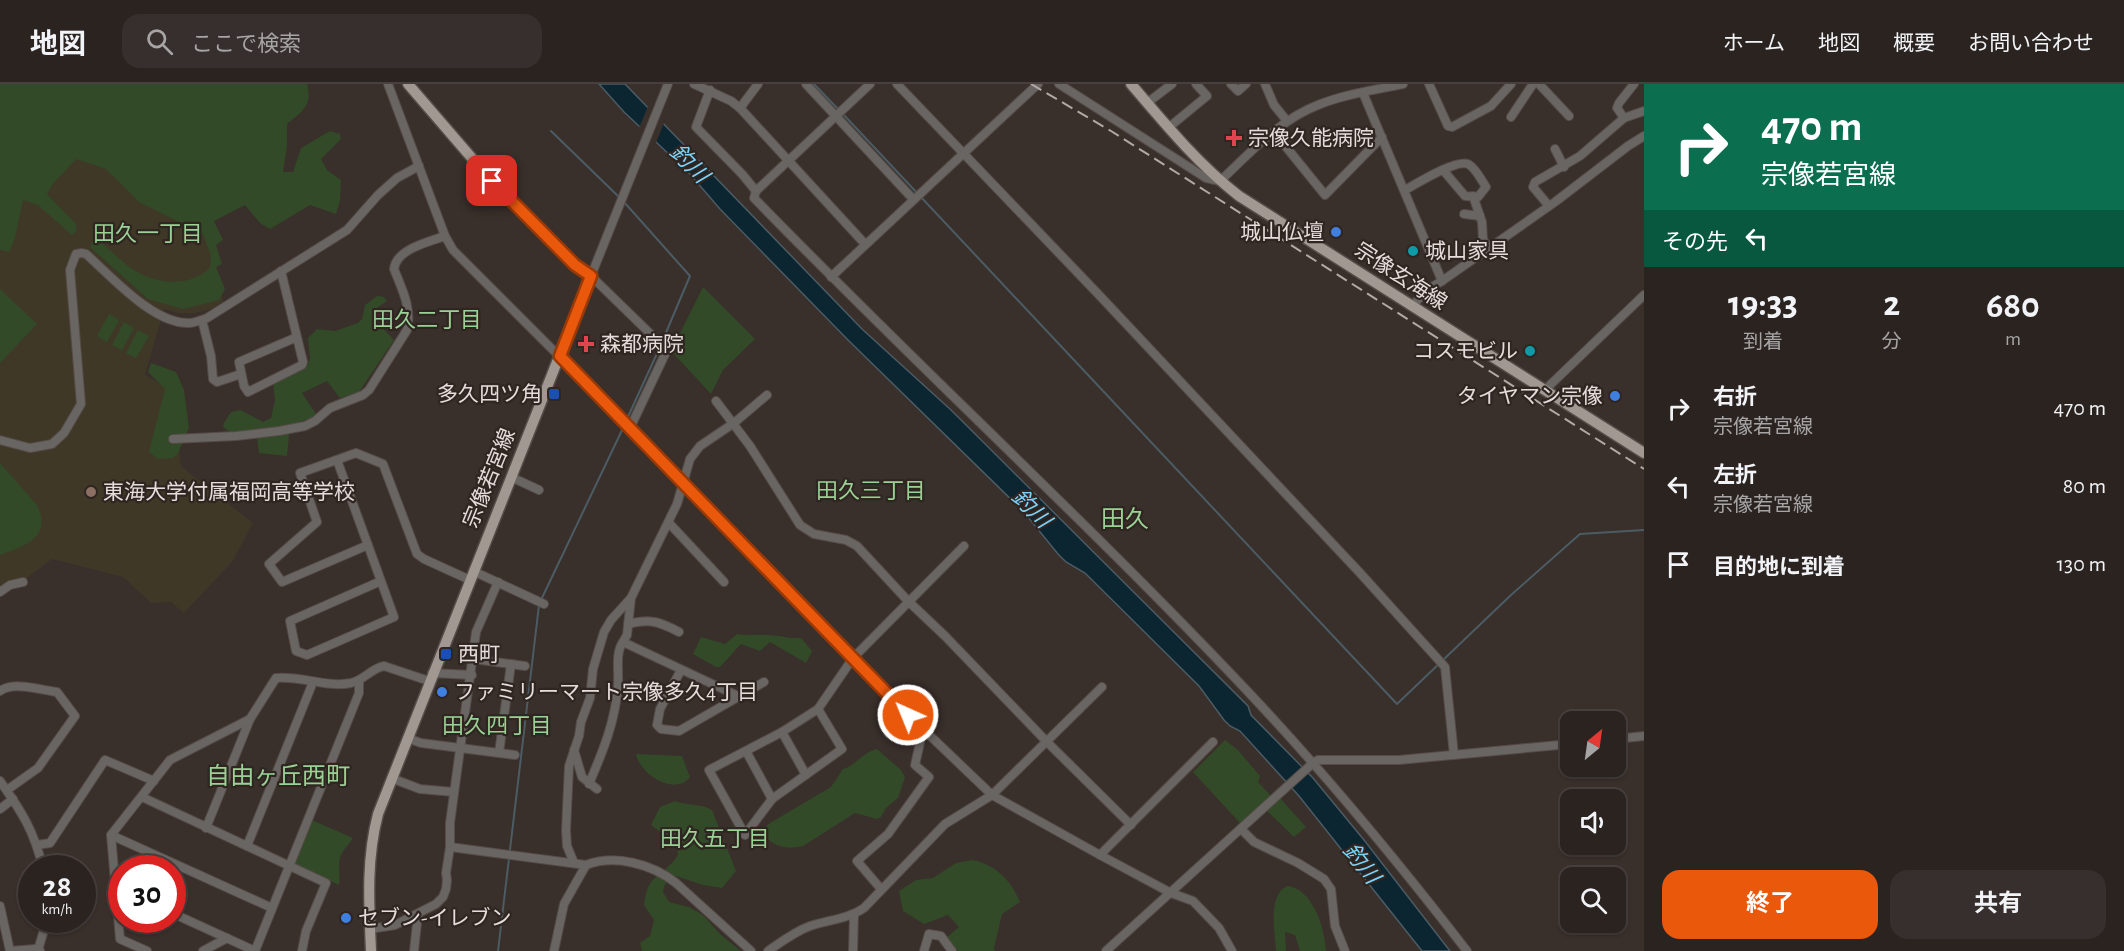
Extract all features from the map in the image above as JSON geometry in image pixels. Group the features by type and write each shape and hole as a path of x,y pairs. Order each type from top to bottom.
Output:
{"main road":[{"path":"408,84 489,178 575,265 591,276"},
{"name":"宗像玄海線","path":"1131,84 1168,128 1220,181 1239,196 1644,453"},
{"name":"宗像若宮線","path":"371,951 368,886 370,850 378,814 390,778 591,276"}],"street":[{"path":"388,84 445,236 453,250 560,356 682,484 923,729 992,795 1171,893 1193,901 1220,928 1232,951"},
{"path":"630,428 667,350 591,276 668,84"},
{"path":"694,84 710,90 740,108 865,244"},
{"path":"740,108 758,84"},
{"path":"806,84 913,199"},
{"path":"870,84 756,191 754,198 831,277 1150,591 1252,697 1414,883 1467,951"},
{"path":"897,84 1361,574 1445,667 1454,755"},
{"path":"831,277 1038,84"},
{"path":"1059,84 1206,178 1220,181 1287,121 1316,105 1403,84"},
{"path":"1147,103 1172,84"},
{"path":"1168,128 1207,96 1196,84"},
{"path":"1231,84 1238,91 1246,84"},
{"path":"1265,84 1274,105 1287,121"},
{"path":"1429,84 1448,126 1452,127 1491,106 1511,84"},
{"path":"1511,117 1533,84"},
{"path":"1539,84 1569,116"},
{"path":"1624,118 1617,108 1634,84"},
{"path":"710,90 696,127 756,191"},
{"path":"1363,93 1442,281"},
{"path":"1549,206 1533,187 1535,182 1564,167 1624,118 1644,111"},
{"path":"1274,132 1325,195 1382,137"},
{"path":"1412,307 1425,291 1549,206 1644,136"},
{"path":"1555,149 1564,167"},
{"path":"1405,190 1443,170 1464,163 1470,165 1486,187 1478,197 1465,196 1443,170"},
{"path":"0,440 30,448 51,444 64,433 81,404 70,270 76,254 86,254 129,295 163,316 187,323 202,320 347,230 384,189 397,178 419,166"},
{"path":"1473,196 1480,216 1483,240 1489,248"},
{"path":"1464,214 1480,216"},
{"path":"173,439 236,436 305,426 330,408 363,395 369,390 407,330 410,319 394,263 405,253 445,236"},
{"path":"281,271 297,337 303,362 302,365 248,392 244,386 238,362 297,337"},
{"path":"1546,391 1644,295"},
{"path":"202,320 212,356 213,379 217,382 241,374"},
{"path":"574,863 567,846 566,830 569,766 590,698 593,669 604,632 610,620 631,598 669,523 690,459 700,446 734,423 767,395"},
{"path":"716,401 734,423 800,525 814,534 846,540 857,546 908,602 945,636 1131,825"},
{"path":"368,545 282,582 269,564 317,522 300,473 356,453 383,464 417,554 424,560 498,582 544,604"},
{"path":"337,460 381,580 394,617 307,655 296,651 290,621 381,580"},
{"path":"511,477 539,490"},
{"path":"669,523 724,582"},
{"path":"818,709 842,749 772,799 745,835 709,770 782,732 818,709 853,658 964,546"},
{"path":"0,592 10,585 23,582"},
{"path":"370,929 395,925 418,914 436,904 447,889 450,823 472,675 476,632 498,582"},
{"path":"589,784 608,740 618,686 619,648 627,635 631,598"},
{"path":"628,624 644,619 663,624 680,633"},
{"path":"623,642 740,697"},
{"path":"474,659 525,666"},
{"path":"499,753 511,664"},
{"path":"206,828 250,719 276,678 349,684 359,681 384,666 431,677 472,675"},
{"path":"681,670 660,709 657,725 661,729 679,731 764,682"},
{"path":"186,919 255,951 358,693 359,681"},
{"path":"248,846 313,682"},
{"path":"0,691 13,687 57,692 75,716 38,768 7,790"},
{"path":"768,951 793,933 854,914 864,908 945,824 992,795 1102,687"},
{"path":"114,855 111,835 170,760 250,719"},
{"path":"881,890 857,861 888,834 929,777 915,765 923,729"},
{"path":"782,732 806,775"},
{"path":"1626,738 1644,736"},
{"path":"407,738 421,743 515,755"},
{"path":"1100,855 1213,742"},
{"path":"1106,951 1318,760 1399,760 1560,745"},
{"path":"574,748 582,777 597,789"},
{"path":"746,751 772,799"},
{"path":"37,845 50,843 105,760 153,781"},
{"path":"390,778 420,789 454,792"},
{"path":"0,781 29,824 40,855"},
{"path":"142,797 326,883 306,931 302,951"},
{"path":"0,809 13,799"},
{"path":"1241,830 1254,842 1298,862 1324,879 1331,889 1335,926 1345,951"},
{"path":"111,835 272,908"},
{"path":"450,847 586,865 597,861 621,860 665,874 752,951"},
{"path":"554,951 564,904 586,865"},
{"path":"0,906 10,951 39,951 44,933"},
{"path":"414,951 418,914"},
{"path":"853,951 854,914"},
{"path":"120,933 120,939 147,951"},
{"path":"924,951 929,934 941,936 952,951"},
{"path":"202,951 227,938"}],"shaded area":[{"path":"78,145 210,230 223,302 211,309 196,313 178,313 164,309 145,375 173,392 181,466 253,523 233,561 184,613 171,602 151,603 123,577 52,559 24,580 0,589 0,252 8,244 21,197"}],"green space":[{"path":"0,84 307,84 309,98 305,107 287,124 287,146 283,172 293,172 301,148 330,131 340,134 341,139 321,159 327,170 341,180 340,201 336,214 310,205 270,229 260,223 245,205 214,221 223,240 216,245 222,264 216,267 225,289 219,300 183,309 148,299 90,247 94,239 100,241 124,263 147,277 169,282 180,281 201,275 210,268 211,256 203,234 139,202 106,169 76,159 52,185 47,194 76,224 76,231 72,235 38,205 23,200 15,238 9,252 0,250"},
{"path":"703,287 755,339 723,370 711,394 671,351"},
{"path":"0,289 37,324 0,363"},
{"path":"377,296 384,297 387,301 377,308 377,322 394,340 359,392 340,398 327,381 302,393 316,414 290,426 287,456 259,453 256,431 230,432 223,427 231,412 241,410 263,422 271,418 275,400 273,384 306,368 310,359 308,338 317,329 335,331 358,323 362,319 365,305"},
{"path":"109,314 119,320 107,342 97,336"},
{"path":"124,322 134,328 122,350 112,345"},
{"path":"138,330 149,336 136,358 126,353"},
{"path":"151,363 176,372 184,390 189,428 177,455 172,458 158,459 149,452 165,389 148,372"},
{"path":"0,463 37,505 41,525 34,539 0,555"},
{"path":"737,634 801,638 812,651 806,663 770,642 760,651 741,644 720,667 693,654 701,637 725,644"},
{"path":"1225,740 1238,750 1260,776 1258,782 1271,796 1240,823 1193,772"},
{"path":"877,749 901,770 905,777 898,798 886,808 881,817 877,819 855,813 803,846 797,847 776,845 763,834 764,828 770,823 831,787 843,769"},
{"path":"636,754 682,756 690,777 683,783 667,784 644,769"},
{"path":"1280,798 1306,827 1294,837 1266,810"},
{"path":"675,801 712,810 736,871 722,888 703,885 676,876 665,884 663,892 669,902 689,907 703,915 721,935 741,951 642,951 640,943 650,936 654,920 644,905 649,886 678,855 676,844 651,825 660,807"},
{"path":"312,820 353,838 340,858 339,885 294,862"},
{"path":"972,860 988,865 1001,874 1012,887 1020,902 1002,914 995,951 958,951 947,937 959,927 948,915 924,924 903,911 899,891 916,880 933,878 956,863"},
{"path":"1287,886 1296,888 1311,902 1320,921 1326,951 1300,951 1295,935 1285,932 1286,951 1276,951 1274,906 1281,891"}],"water":[{"name":"釣川","path":"599,84 625,84 862,329 951,410 1248,706 1251,715 1313,778 1450,951 1422,951 1299,796 1240,731 1224,720 1199,686 1085,573 1066,562 1058,554 1023,511 847,339 720,209 689,173 624,112"}],"pier":[{"path":"649,104 665,121 655,145 638,130"}],"waterway":[{"path":"814,84 838,109"},
{"path":"842,113 1397,704 1511,595 1580,534 1644,530"},
{"path":"551,131 620,198"},
{"path":"624,202 690,276 662,342"},
{"path":"626,421 660,347"},
{"path":"541,600 624,426"},
{"path":"498,951 539,605"}],"railway":[{"path":"1031,84 1111,131 1644,469"}],"place":[{"name":"宗像久能病院","path":"1234,138"},
{"name":"城山仏壇","path":"1336,232"},
{"name":"城山家具","path":"1413,251"},
{"name":"森都病院","path":"586,344"},
{"name":"コスモビル","path":"1530,351"},
{"name":"多久四ツ角","path":"554,394"},
{"name":"タイヤマン宗像","path":"1615,396"},
{"name":"東海大学付属福岡高等学校","path":"91,492"},
{"name":"西町","path":"446,654"},
{"name":"ファミリーマート宗像多久4丁目","path":"442,692"},
{"name":"セブン-イレブン","path":"346,918"}],"district":[{"name":"田久一丁目","path":"148,233"},
{"name":"田久二丁目","path":"427,319"},
{"name":"田久三丁目","path":"871,490"},
{"name":"田久","path":"1125,519"},
{"name":"田久四丁目","path":"497,725"},
{"name":"自由ヶ丘西町","path":"278,776"},
{"name":"田久五丁目","path":"715,838"}],"route":[{"path":"492,181 575,265 591,276 560,356 908,715"}]}
